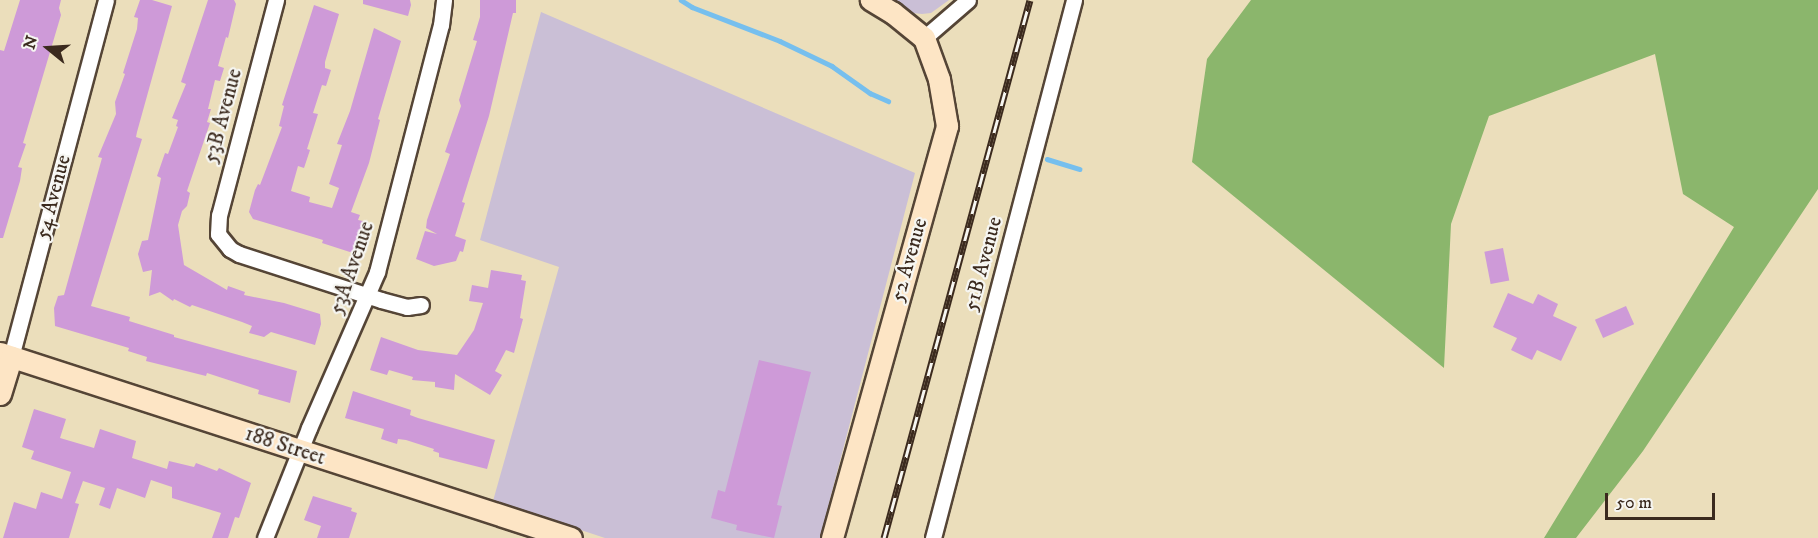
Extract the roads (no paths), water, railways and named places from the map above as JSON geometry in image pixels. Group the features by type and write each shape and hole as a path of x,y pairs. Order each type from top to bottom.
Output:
{"street":[{"name":"54 Avenue","path":"0,394 5,355 106,0"},
{"name":"53B Avenue","path":"276,0 219,214 218,234 223,243 239,254 367,296"},
{"name":"53A Avenue","path":"265,538 377,272 441,25 444,0"},
{"path":"871,0 893,13 924,38 968,0"},
{"name":"51B Avenue","path":"933,538 1074,0"},
{"name":"52 Avenue","path":"832,538 947,126 939,79 924,38"},
{"path":"367,296 407,307 421,305"},
{"name":"188 Street","path":"5,355 571,538"}],"waterway":[{"path":"681,0 692,7 780,41 832,66 870,93 888,101"},
{"path":"1047,159 1079,169"}],"railway":[{"path":"884,538 1030,0"}]}
